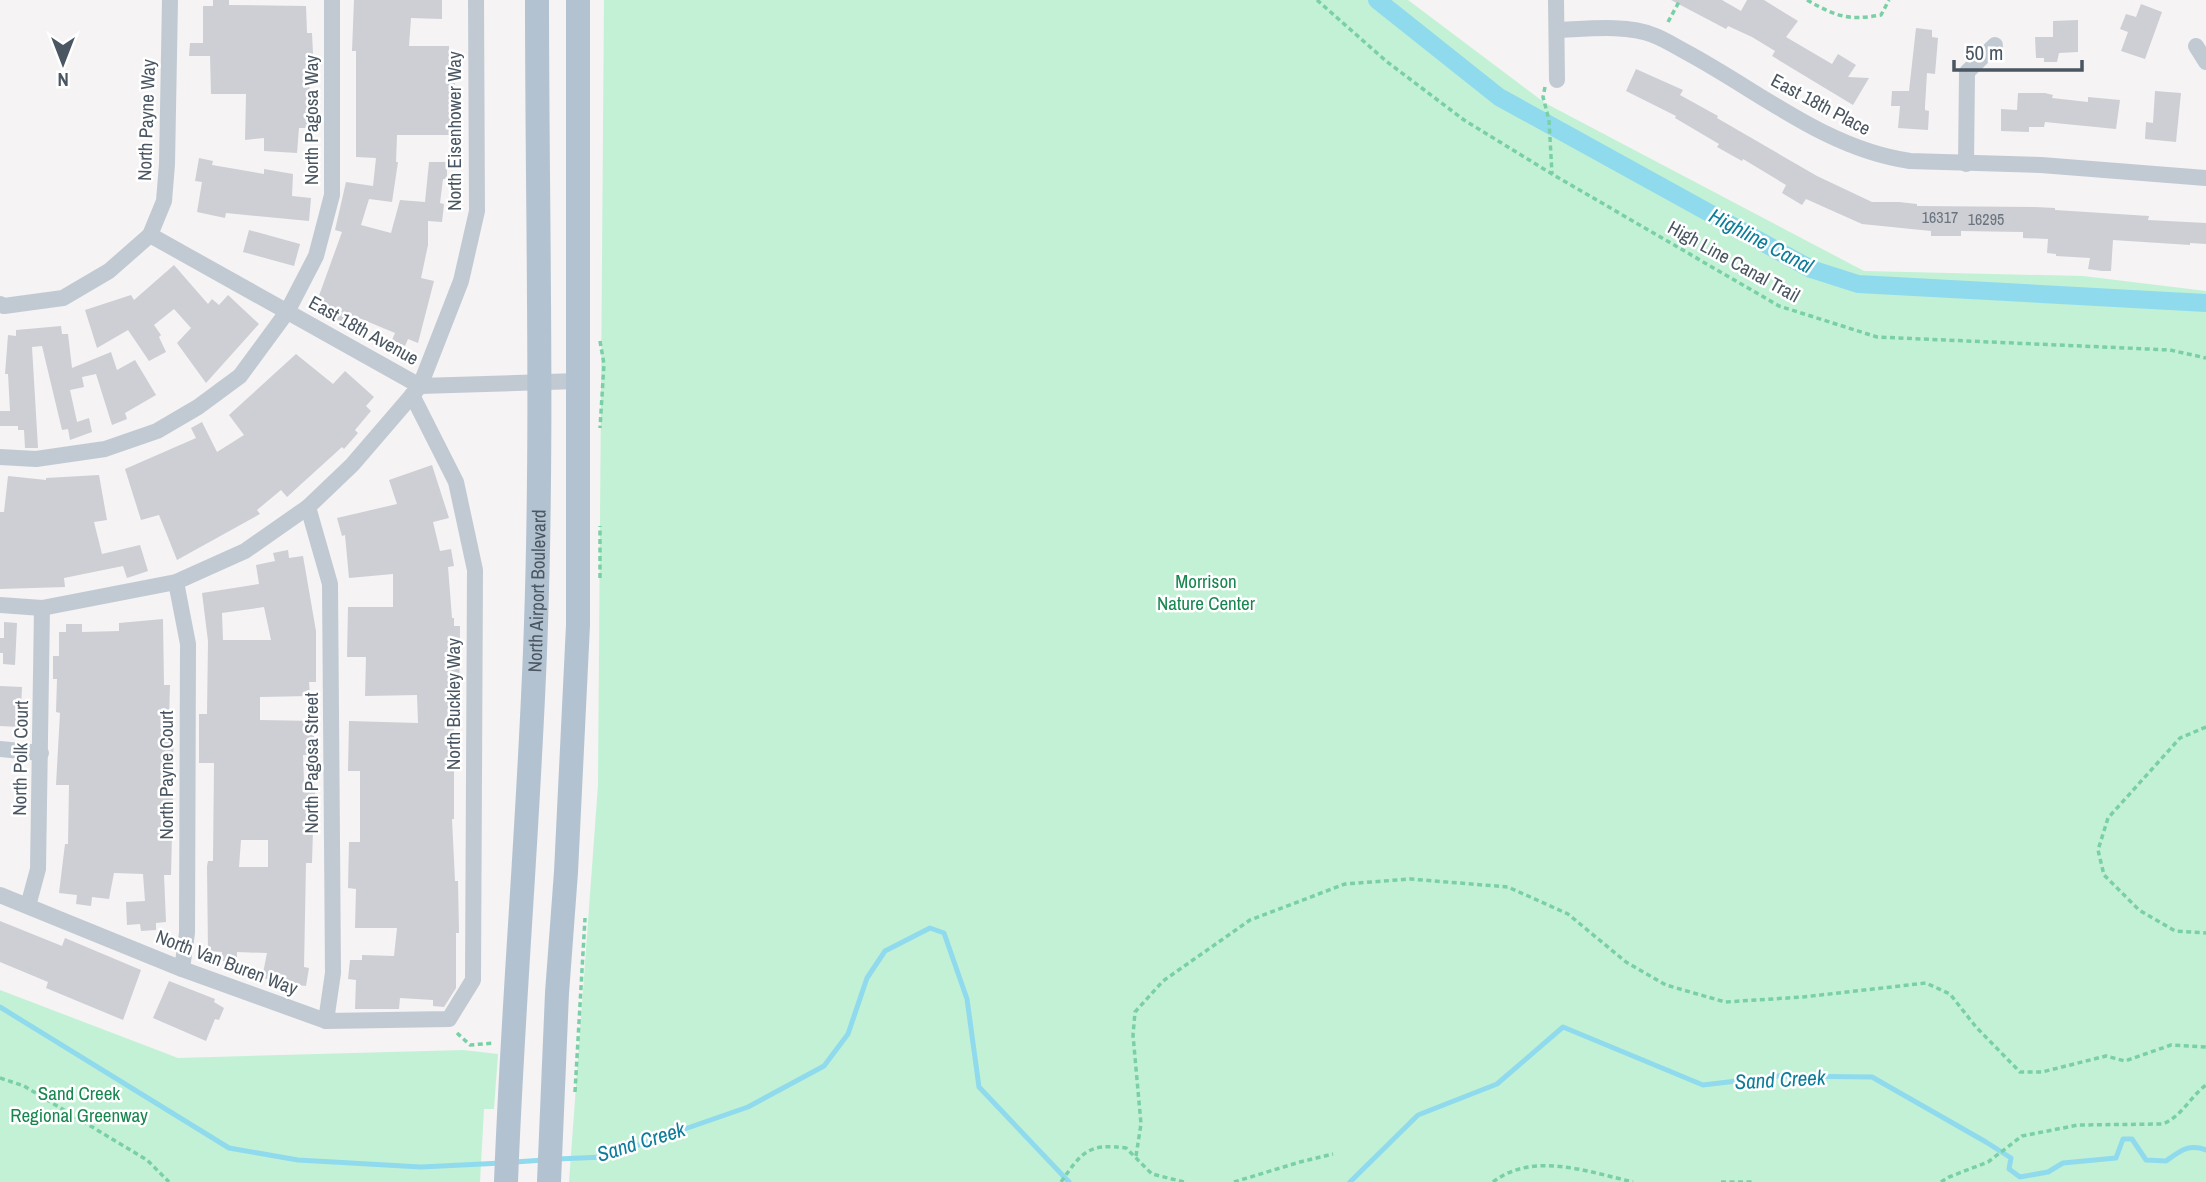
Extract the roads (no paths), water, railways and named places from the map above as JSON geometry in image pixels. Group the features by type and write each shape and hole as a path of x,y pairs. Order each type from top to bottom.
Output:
{"main road":[{"name":"North Airport Boulevard","path":"506,1182 536,623 537,0"},
{"name":"North Airport Boulevard","path":"549,1182 578,625 578,0"}],"street":[{"name":"North Payne Way","path":"0,304 5,306 63,298 109,271 150,235 164,201 170,0"},
{"name":"North Pagosa Way","path":"0,457 36,459 105,449 158,430 198,407 240,376 287,312 316,256 332,195 332,0"},
{"name":"North Eisenhower Way","path":"0,604 42,608 176,582 245,551 308,507 352,465 416,390 461,281 477,211 476,0"},
{"path":"1556,0 1557,78"},
{"name":"East 18th Place","path":"1557,30 1606,29 1652,34 1814,128 1859,149 1887,158 1966,164 2041,165 2206,178"},
{"path":"1966,164 1967,72 1995,46"},
{"path":"2196,46 2206,62"},
{"name":"East 18th Avenue","path":"150,235 287,312 416,390 578,382"},
{"name":"North Buckley Way","path":"416,390 456,482 475,570 473,980 449,1019"},
{"name":"North Pagosa Street","path":"308,507 330,584 333,973 326,1021"},
{"name":"North Payne Court","path":"176,582 188,644 187,933 182,969"},
{"name":"North Polk Court","path":"28,906 38,869 42,608"},
{"path":"0,749 41,753"},
{"name":"North Van Buren Way","path":"0,895 182,969 326,1021 449,1019"}],"waterway":[{"name":"Highline Canal","path":"1377,0 1499,97 1811,269 1858,284 2206,303"},
{"name":"Sand Creek","path":"557,1159 604,1157 748,1107 824,1066 848,1034 867,978 885,951 930,928 944,933 967,999 979,1087 1069,1182"},
{"name":"Sand Creek","path":"0,1007 229,1148 298,1160 421,1167 502,1163"},
{"name":"Sand Creek","path":"1350,1182 1418,1115 1497,1084 1563,1027 1703,1085 1779,1076 1872,1077 2011,1158 2009,1169 2020,1177 2048,1172 2063,1163 2116,1158 2123,1139 2132,1139 2146,1160 2166,1161 2180,1151 2195,1147 2206,1150"},
{"name":"Sand Creek","path":"515,1162 544,1160"}],"park label":[{"name":"Morrison Nature Center","path":"1206,592"},
{"name":"Sand Creek Regional Greenway","path":"79,1104"}]}
